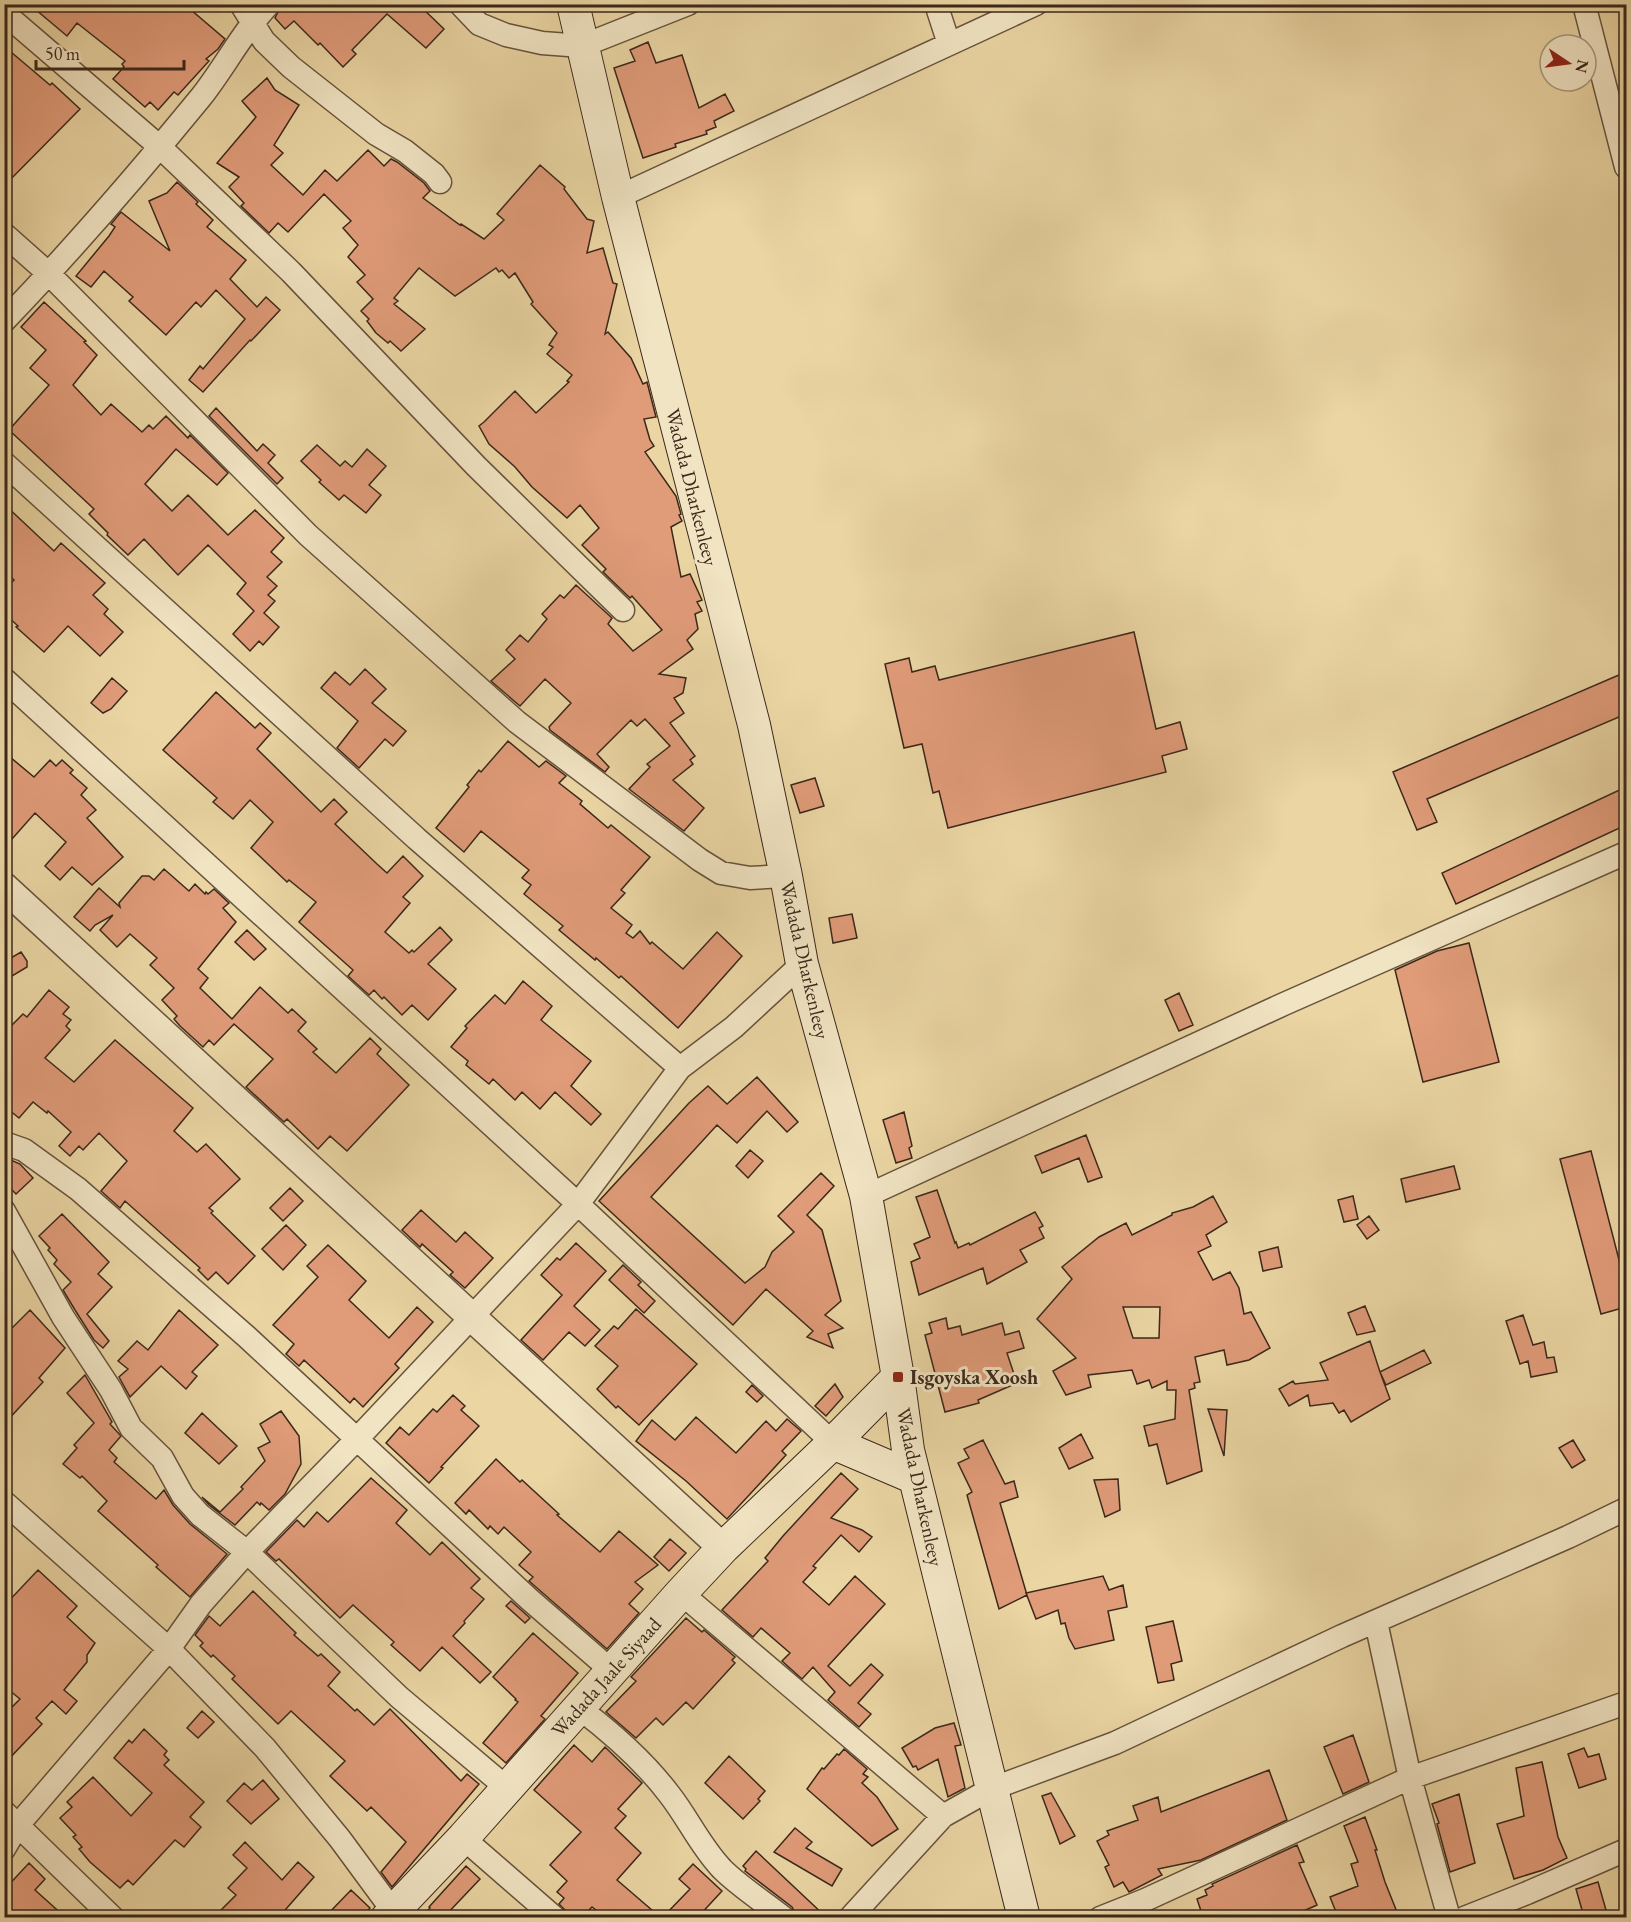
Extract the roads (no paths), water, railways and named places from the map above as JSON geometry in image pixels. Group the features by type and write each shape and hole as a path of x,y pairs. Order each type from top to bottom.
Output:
{"main road":[{"name":"Wadada Dharkenleey","path":"573,4 618,197 754,724 802,964 866,1196 915,1478 1024,1917"},
{"name":"Wadada Jaale Siyaad","path":"390,1914 463,1838 723,1548 898,1377"},
{"path":"833,1443 915,1478"}],"street":[{"path":"4,321 49,274 160,147 216,78 246,13 269,4"},
{"path":"460,4 479,24 506,35 543,43 582,46 688,4"},
{"path":"936,4 949,44"},
{"path":"618,197 1036,4"},
{"path":"1584,4 1626,167"},
{"path":"4,13 160,147 291,272 476,466 623,610"},
{"path":"246,13 264,41 291,67 376,134 393,143 427,168 440,182"},
{"path":"4,234 49,274 308,535 517,722 699,860 721,873 750,878 786,876"},
{"path":"4,463 417,839 680,1068"},
{"path":"4,679 578,1204 833,1443"},
{"path":"866,1196 1273,1009 1626,853"},
{"path":"4,887 723,1548"},
{"path":"4,1849 11,1819 169,1649 201,1604 248,1552 578,1204 680,1068 734,1026 802,964"},
{"path":"4,1143 24,1150 78,1189 247,1336 529,1599 612,1671"},
{"path":"4,1211 63,1317 111,1390 131,1428 162,1458 183,1496 200,1515 248,1552 399,1697 507,1788"},
{"path":"4,1502 169,1649 266,1748 340,1839 390,1914"},
{"path":"850,1917 943,1816 991,1789 1115,1743 1626,1509"},
{"path":"681,1593 943,1816"},
{"path":"1376,1622 1410,1778 1449,1917"},
{"path":"1100,1917 1146,1900 1410,1778 1626,1703"},
{"path":"579,1708 611,1732 656,1777 694,1833 723,1869 784,1917"},
{"path":"11,1819 113,1917"},
{"path":"463,1838 555,1917"},
{"path":"1464,1917 1527,1893 1626,1850"}],"place":[{"name":"Isgoyska Xoosh","path":"898,1377"}]}
